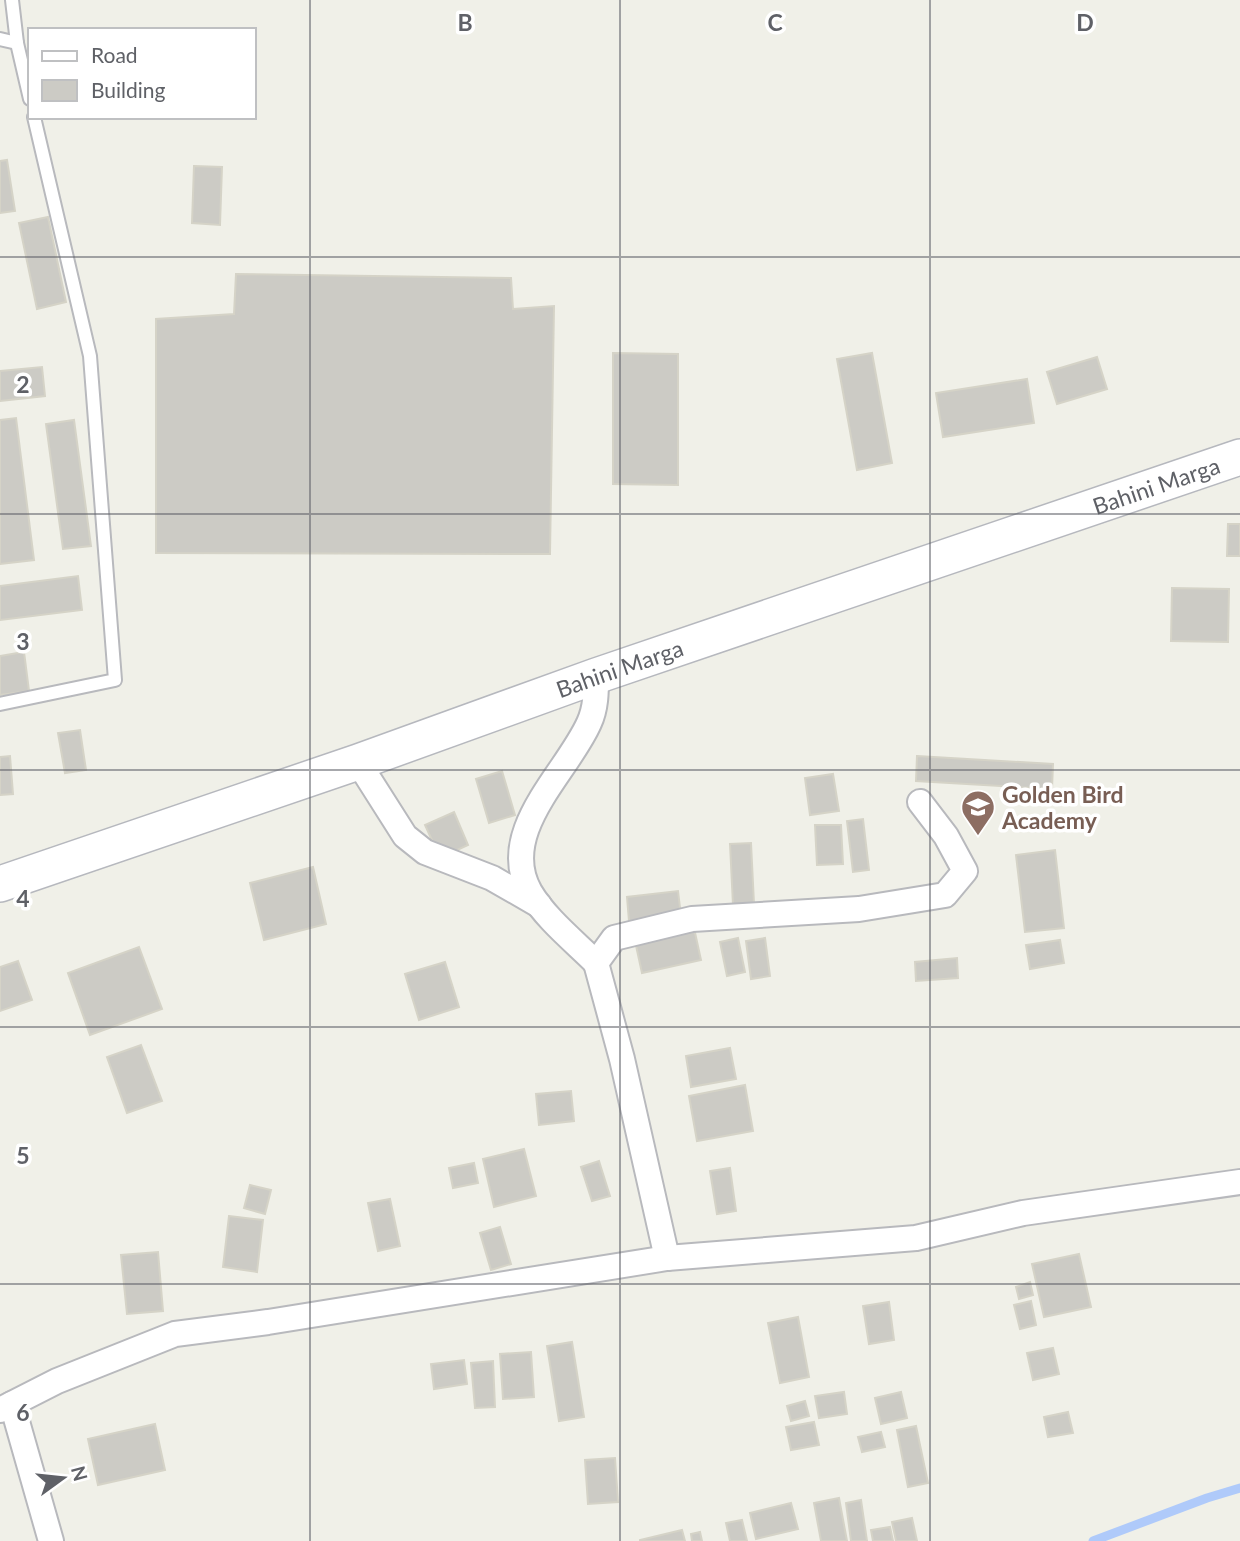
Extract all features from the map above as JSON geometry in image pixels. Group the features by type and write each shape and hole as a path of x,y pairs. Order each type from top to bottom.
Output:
{"street":[{"name":"Bahini Marga","path":"0,884 358,762 596,676 1240,457"},
{"path":"596,676 596,700 590,723 543,794 527,826 521,854 524,878 539,905 596,963 622,1059 667,1258"},
{"path":"358,762 405,836 425,852 492,878 539,905"},
{"path":"596,963 614,938 692,919 859,909 945,895 965,871 946,836 920,802"},
{"path":"51,1541 6,1407 57,1381 175,1334 268,1322 667,1258 916,1238 1023,1213 1240,1182"}],"lane":[{"path":"12,0 17,43 28,90"},
{"path":"0,39 17,43"},
{"path":"0,704 115,680 90,356 34,119"}],"building":[{"path":"7,160 15,211 0,213 0,161"},
{"path":"194,166 222,167 220,225 192,223"},
{"path":"48,217 66,302 37,309 19,223"},
{"path":"236,274 511,278 513,309 554,306 550,554 156,553 156,319 234,314"},
{"path":"613,353 678,354 678,485 613,484"},
{"path":"872,353 892,463 857,470 837,359"},
{"path":"1097,357 1107,389 1057,404 1047,372"},
{"path":"42,367 45,396 0,401 0,371"},
{"path":"1027,379 1034,423 943,437 936,393"},
{"path":"16,418 34,560 0,564 0,420"},
{"path":"74,420 91,546 63,549 46,424"},
{"path":"1228,524 1240,524 1240,556 1227,556"},
{"path":"78,576 82,610 0,620 0,586"},
{"path":"1172,588 1229,589 1228,642 1171,641"},
{"path":"24,652 29,691 0,695 0,656"},
{"path":"80,730 86,770 65,773 58,733"},
{"path":"10,756 13,794 0,795 0,757"},
{"path":"917,756 1053,764 1052,789 916,781"},
{"path":"502,771 515,815 489,823 476,779"},
{"path":"833,774 839,811 810,815 805,778"},
{"path":"454,812 468,845 440,858 425,825"},
{"path":"863,819 869,870 853,872 847,821"},
{"path":"815,825 841,825 843,864 817,865"},
{"path":"751,843 754,904 733,905 730,844"},
{"path":"1055,850 1064,928 1025,932 1016,855"},
{"path":"313,867 326,924 264,940 250,883"},
{"path":"678,891 681,916 629,921 627,897"},
{"path":"694,928 701,960 642,973 635,941"},
{"path":"738,938 745,972 727,976 720,942"},
{"path":"765,938 770,976 751,979 746,941"},
{"path":"1060,940 1064,963 1030,969 1026,945"},
{"path":"139,947 162,1009 90,1035 68,973"},
{"path":"957,958 958,978 916,981 915,962"},
{"path":"18,961 32,1000 0,1011 0,967"},
{"path":"445,962 459,1007 419,1020 405,974"},
{"path":"141,1045 162,1101 127,1113 107,1057"},
{"path":"730,1048 736,1079 691,1087 686,1056"},
{"path":"745,1085 753,1131 697,1141 689,1096"},
{"path":"571,1091 574,1121 539,1125 536,1094"},
{"path":"524,1149 536,1196 494,1207 483,1159"},
{"path":"599,1161 610,1196 592,1201 581,1167"},
{"path":"474,1163 478,1183 453,1188 449,1168"},
{"path":"730,1168 736,1211 717,1214 710,1171"},
{"path":"250,1185 271,1190 265,1214 244,1208"},
{"path":"390,1199 400,1246 378,1251 368,1203"},
{"path":"229,1216 263,1220 257,1272 223,1267"},
{"path":"500,1227 511,1264 491,1270 480,1233"},
{"path":"158,1252 163,1311 127,1314 121,1255"},
{"path":"1079,1254 1091,1307 1044,1317 1032,1264"},
{"path":"1030,1282 1033,1295 1019,1299 1016,1287"},
{"path":"1031,1301 1036,1325 1020,1329 1014,1305"},
{"path":"889,1302 894,1340 869,1344 863,1306"},
{"path":"798,1317 809,1377 780,1383 768,1323"},
{"path":"572,1342 584,1417 559,1421 547,1346"},
{"path":"1053,1348 1059,1374 1033,1380 1027,1353"},
{"path":"531,1352 534,1397 503,1399 500,1354"},
{"path":"464,1360 467,1384 434,1389 431,1364"},
{"path":"493,1361 495,1407 475,1408 471,1363"},
{"path":"844,1392 847,1414 819,1418 815,1396"},
{"path":"901,1392 907,1418 881,1424 875,1398"},
{"path":"805,1401 809,1416 791,1421 787,1406"},
{"path":"1068,1412 1073,1433 1048,1437 1044,1417"},
{"path":"814,1422 819,1445 791,1450 786,1427"},
{"path":"155,1424 165,1470 98,1485 88,1439"},
{"path":"916,1426 928,1483 908,1487 897,1430"},
{"path":"881,1432 885,1447 862,1452 858,1437"},
{"path":"615,1458 618,1502 588,1504 585,1460"},
{"path":"839,1498 847,1541 821,1541 814,1503"},
{"path":"861,1500 867,1541 851,1541 846,1503"},
{"path":"791,1503 798,1529 756,1539 750,1513"},
{"path":"912,1518 917,1541 896,1541 892,1522"},
{"path":"742,1520 747,1541 730,1541 726,1523"},
{"path":"890,1527 893,1541 873,1541 871,1530"},
{"path":"682,1530 685,1541 640,1541 640,1540"},
{"path":"700,1532 702,1541 692,1541 691,1534"}],"waterway":[{"path":"1093,1541 1240,1488"}],"place":[{"name":"Golden Bird Academy","path":"978,837"}]}
